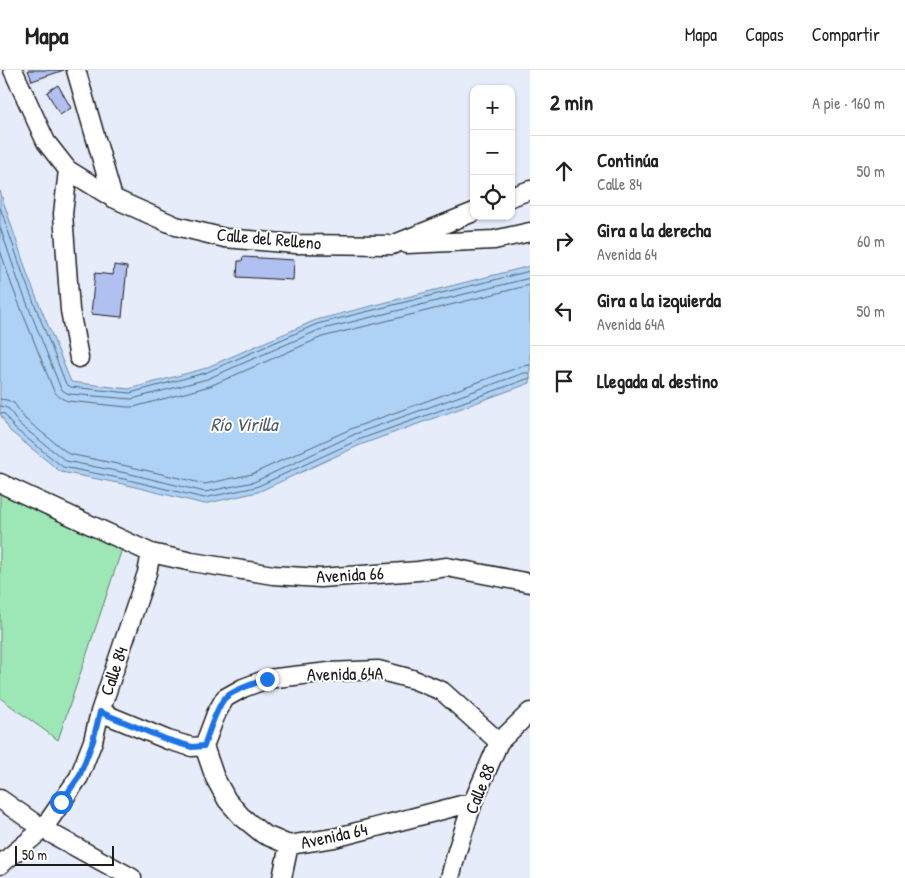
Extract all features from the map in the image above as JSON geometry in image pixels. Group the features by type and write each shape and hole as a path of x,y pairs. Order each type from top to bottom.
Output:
{"street":[{"name":"Calle del Relleno","path":"13,70 46,142 68,170 113,198 176,226 225,238 296,244 392,245 470,214"},
{"path":"76,70 113,198"},
{"path":"68,170 63,214 70,310 78,358"},
{"path":"515,196 530,190"},
{"path":"392,245 494,240 530,232"},
{"path":"0,483 152,554"},
{"name":"Avenida 66","path":"152,554 273,575 320,578 447,567 530,583"},
{"name":"Calle 84","path":"0,866 43,829 79,777 93,741 100,712 148,573 152,554"},
{"name":"Avenida 64A","path":"204,746 216,714 225,698 243,688 267,679 329,672 378,670 412,679 442,691 499,742"},
{"path":"100,712 168,740 192,747 204,746"},
{"name":"Calle 88","path":"450,878 473,802 499,742 530,712"},
{"name":"Avenida 64","path":"204,746 215,778 227,800 241,816 263,834 289,845 334,838 473,802"},
{"path":"0,799 43,829 132,878"},
{"path":"282,878 289,845"}],"green space":[{"path":"0,487 124,543 58,740 0,698"}],"water":[{"name":"Río Virilla","path":"0,191 29,279 71,382 129,389 203,369 316,320 530,266 530,383 360,445 258,492 204,504 123,484 61,472 10,431 0,414"}],"building":[{"path":"28,70 64,70 32,81"},
{"path":"58,85 71,108 60,115 47,92"},
{"path":"243,257 294,260 293,280 237,277 238,261 242,261"},
{"path":"114,265 127,267 122,317 91,314 95,273 113,275"}],"route":[{"path":"61,802 79,777 93,741 100,712 168,740 192,747 204,746 216,714 225,698 243,688 267,679"}]}
